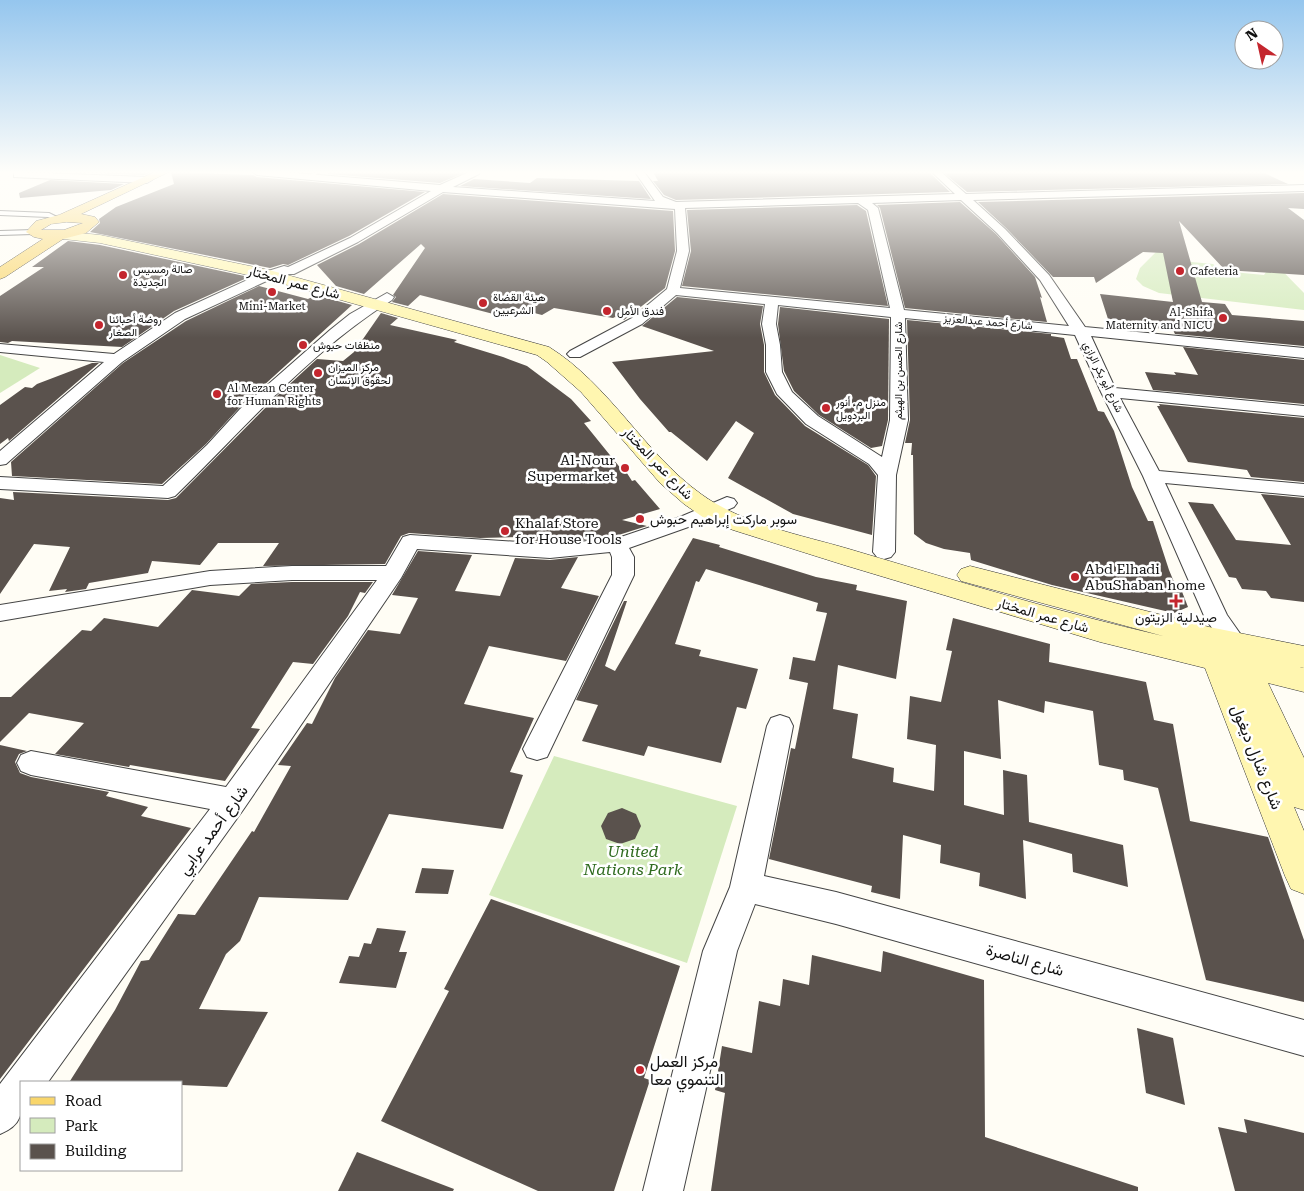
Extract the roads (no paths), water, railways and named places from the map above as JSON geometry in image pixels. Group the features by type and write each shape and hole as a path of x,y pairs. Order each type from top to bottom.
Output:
{"main road":[{"path":"8,249 32,232 41,235 58,228"},
{"path":"0,274 58,228"},
{"name":"شارع عمر المختار","path":"61,228 100,239 281,272"},
{"path":"62,228 78,231 82,228"},
{"name":"شارع عمر المختار","path":"96,228 139,240 281,272 543,351 554,358 588,388 668,478 718,507 742,526 1100,632 1225,645 1304,657"},
{"name":"شارع عمر المختار","path":"381,301 551,343 575,354 677,466 700,485 718,507 1225,645 1304,680"},
{"name":"شارع شارل ديغول","path":"1225,645 1304,795"},
{"name":"شارع شارل ديغول","path":"1225,645 1304,876"}],"street":[{"path":"0,460 117,359 180,316 354,240 375,228"},
{"path":"575,354 637,321 673,291 683,251 680,228"},
{"name":"شارع الحسن بن الهيثم","path":"878,228 898,314 899,420 887,475 884,552"},
{"name":"شارع أبو بكر الرازي","path":"997,228 1045,278 1080,331 1152,476 1225,645"},
{"name":"شارع أحمد عبدالعزيز","path":"673,291 1304,353"},
{"path":"0,483 168,492 213,449 246,413 334,333 381,301"},
{"path":"772,301 769,324 774,372 785,394 812,420 875,460 887,475"},
{"path":"0,348 117,359"},
{"path":"1109,392 1304,412"},
{"path":"1152,476 1304,490"},
{"path":"537,749 623,575 623,557 617,545 687,521 718,507"},
{"name":"شارع أحمد عرابي","path":"26,1081 136,936 302,706 394,572 410,542 550,551 617,545"},
{"path":"0,613 210,578 292,573 394,572"},
{"path":"662,1191 720,952 746,887 780,726"},
{"path":"31,763 233,801"},
{"name":"شارع الناصرة","path":"746,887 836,908 1304,1038"},
{"path":"0,1115 20,1088"}],"lane":[{"path":"0,233 32,232"}],"place":[{"name":"Cafeteria","path":"1180,271"},
{"name":"صالة رمسيس الجديدة","path":"123,275"},
{"name":"Mini-Market","path":"272,292"},
{"name":"هيئة القضاة الشرعيين","path":"483,303"},
{"name":"فندق الأمل","path":"607,311"},
{"name":"Al-Shifa Maternity and NICU","path":"1223,318"},
{"name":"روضة أحبائنا الصغار","path":"99,325"},
{"name":"منظفات حبوش","path":"303,345"},
{"name":"مركز الميزان لحقوق الإنسان","path":"318,373"},
{"name":"Al Mezan Center for Human Rights","path":"217,394"},
{"name":"منزل م. أنور البردويل","path":"826,408"},
{"name":"Al-Nour Supermarket","path":"625,468"},
{"name":"سوبر ماركت إبراهيم حبوش","path":"640,519"},
{"name":"Khalaf Store for House Tools","path":"505,531"},
{"name":"Abd Elhadi AbuShaban home","path":"1075,577"},
{"name":"صيدلية الزيتون","path":"1176,601"},
{"name":"مركز العمل التنموي معا","path":"640,1070"}],"park label":[{"name":"United Nations Park","path":"633,860"}]}
